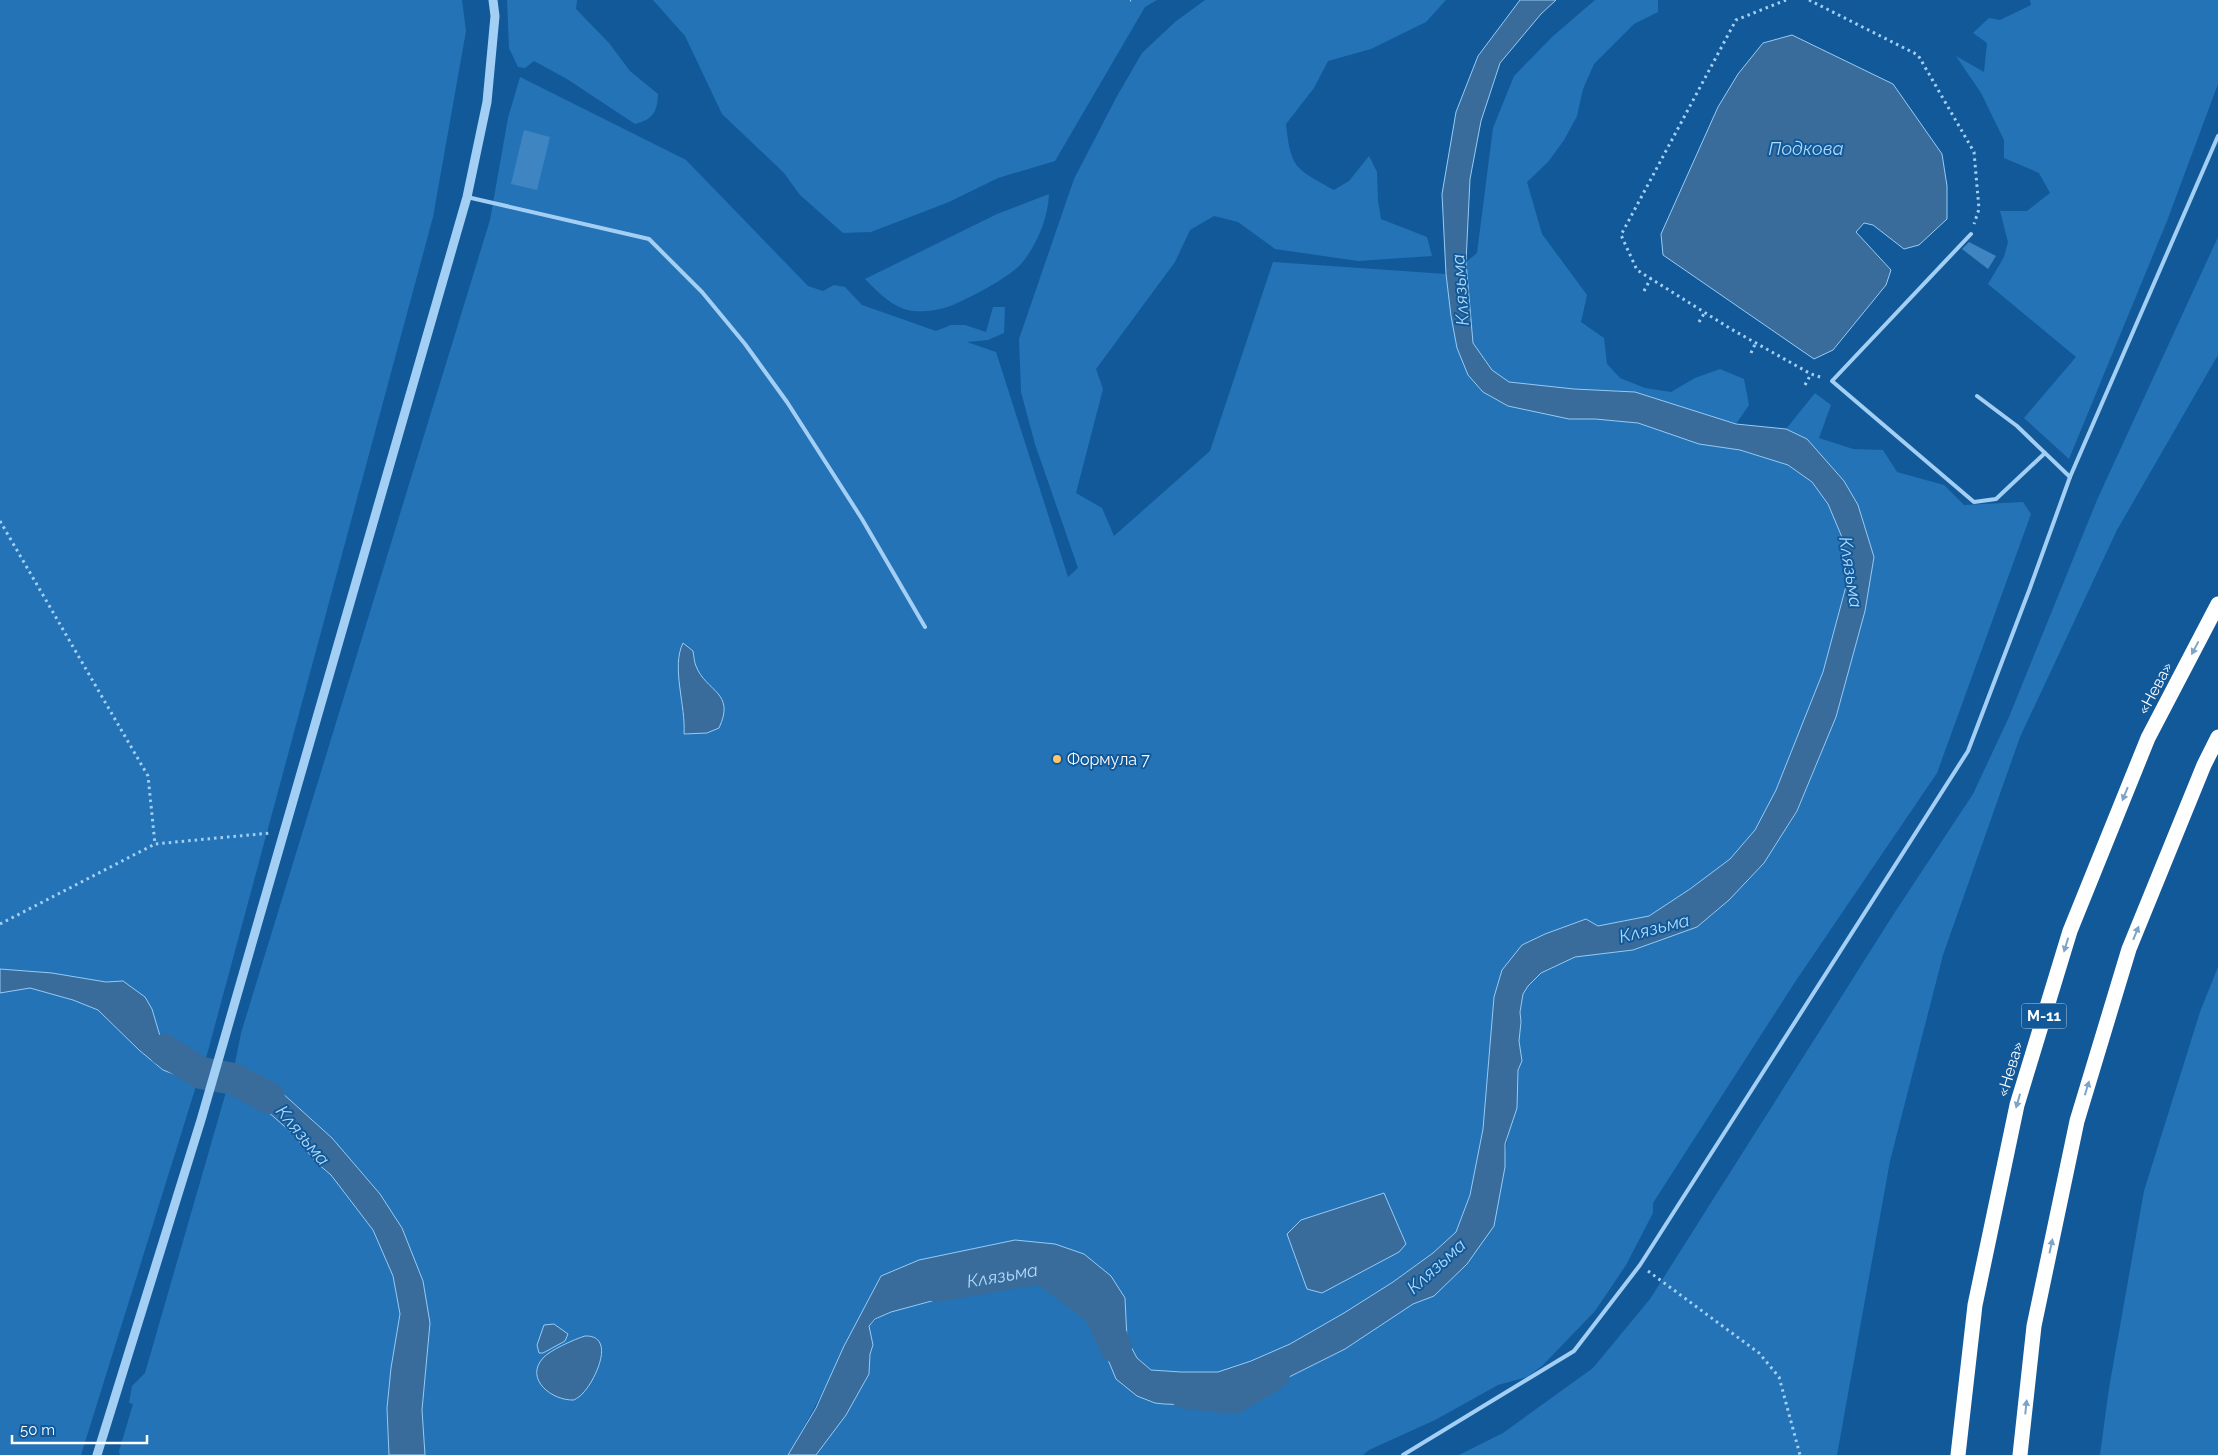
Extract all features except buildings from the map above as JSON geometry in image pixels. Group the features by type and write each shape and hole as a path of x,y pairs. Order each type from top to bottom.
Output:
{"highway":[{"name":"«Нева»","path":"1958,1455 1975,1305 2017,1105 2028,1068 2070,932 2144,747 2218,604"},
{"path":"2020,1455 2034,1326 2077,1121 2129,949 2204,765 2218,738"}],"street":[{"path":"97,1455 201,1120 467,197 487,102 495,16 493,0"}],"lane":[{"path":"1403,1455 1574,1351 1640,1265 1968,751 2070,477 2218,136"},
{"path":"467,197 649,239 702,292 733,329 787,402 862,519 925,627"},
{"path":"1971,234 1832,381 1974,502 1996,499 2045,452"},
{"path":"1977,396 2017,426 2070,477"}],"path":[{"path":"1786,0 1736,20 1621,235 1637,270 1811,374 1805,386"},
{"path":"1809,0 1918,55 1974,152 1979,209 1971,234"},
{"path":"1644,291 1651,278"},
{"path":"1699,322 1705,312"},
{"path":"1751,353 1756,342"},
{"path":"0,522 148,776 155,844"},
{"path":"0,924 155,844 285,832"},
{"path":"1640,1265 1759,1353 1780,1377 1800,1455"}],"shaded area":[{"path":"0,0 462,0 466,31 433,217 205,1062 189,1056 160,1036 155,1023 123,981 106,982 52,973 0,969"},
{"path":"507,0 577,0 576,9 609,43 630,71 658,94 657,106 653,114 646,120 635,124 567,79 534,61 525,68 518,67 509,48"},
{"path":"653,0 1157,0 1145,7 1055,161 998,178 949,202 871,232 843,233 800,195 784,173 722,114 685,36"},
{"name":"Формула 7","path":"1205,0 1446,0 1426,22 1371,49 1328,61 1314,88 1286,124 1290,150 1297,166 1311,177 1334,190 1349,181 1369,156 1377,172 1381,219 1427,237 1432,256 1358,261 1275,249 1238,222 1214,216 1190,230 1175,262 1096,369 1103,389 1076,493 1102,508 1114,536 1210,451 1273,262 1446,274 1451,316 1483,392 1508,406 1569,419 1595,419 1638,423 1699,444 1740,450 1788,465 1812,482 1828,504 1844,542 1849,575 1823,672 1776,790 1755,830 1730,859 1690,889 1649,916 1598,926 1586,919 1545,934 1522,945 1494,997 1483,1129 1470,1195 1456,1232 1433,1253 1393,1282 1290,1344 1251,1361 1218,1372 1151,1370 1137,1358 1127,1339 1125,1298 1084,1254 881,1276 824,1389 788,1455 425,1455 422,1410 430,1323 380,1194 332,1138 270,1082 234,1068 241,1033 490,220 508,118 520,77 686,160 808,286 823,291 834,285 845,287 862,305 936,331 951,325 965,325 986,332 993,307 1005,307 1004,333 988,340 967,342 996,352 1068,577 1078,568 1035,444 1021,392 1019,339 1074,179 1116,98 1142,53 1175,22"},
{"path":"1595,0 1658,0 1658,12 1634,24 1594,64 1583,89 1577,116 1564,140 1548,162 1527,182 1542,234 1587,295 1581,322 1604,338 1607,364 1620,378 1645,388 1671,392 1695,378 1720,369 1744,379 1749,405 1736,424 1635,392 1574,389 1509,382 1492,370 1473,343 1466,262 1477,253 1493,128 1514,76 1552,37"},
{"path":"2030,0 2218,0 2218,84 2167,221 2069,459 2024,418 2076,357 1988,284 2004,257 2008,242 2000,211 2027,211 2050,193 2039,173 2004,158 2004,140 1981,93 1956,56 1984,72 1987,43 1973,33 1989,18 2000,20 2031,5"},
{"path":"1049,194 1041,231 1027,257 1016,269 999,281 960,302 936,310 904,309 888,300 865,279 997,214"},
{"path":"2218,237 2218,355 2117,530 2020,737 1943,955 1890,1161 1837,1455 1459,1455 1503,1433 1593,1368 1650,1299 1895,912 1973,794 2009,717 2097,500"},
{"path":"1815,393 1831,405 1819,438 1853,449 1883,450 1897,472 1944,485 1964,505 2023,502 2031,514 1937,773 1795,982 1653,1203 1653,1213 1626,1265 1595,1311 1542,1366 1527,1377 1498,1385 1435,1420 1369,1450 1363,1455 816,1455 846,1415 869,1374 870,1354 873,1345 869,1326 887,1313 954,1295 983,1277 994,1273 1017,1271 1044,1274 1057,1277 1080,1287 1096,1305 1101,1325 1102,1345 1212,1401 1239,1397 1265,1389 1345,1349 1413,1303 1434,1296 1505,1153 1510,1126 1517,1108 1518,1070 1522,1061 1519,1041 1520,1012 1523,994 1528,986 1541,973 1575,957 1633,950 1710,917 1764,863 1797,812 1836,717 1865,611 1874,557 1807,439 1786,429"},
{"path":"2218,967 2218,1455 2100,1455 2109,1388 2144,1191 2200,1012"},
{"path":"30,988 73,1000 98,1010 163,1070 197,1083 81,1455 0,1455 0,993"},
{"path":"226,1092 258,1103 292,1133 317,1163 331,1175 373,1230 393,1276 400,1314 391,1368 387,1408 389,1455 120,1455 119,1451 133,1404 129,1403 132,1386 145,1373"}],"water":[{"path":"1520,0 1556,0 1541,14 1500,63 1481,121 1470,179 1466,262 1473,343 1492,370 1509,382 1574,389 1635,392 1736,424 1786,429 1807,439 1844,481 1858,505 1874,557 1865,611 1836,717 1797,811 1764,863 1729,900 1697,927 1633,950 1575,957 1541,973 1528,986 1523,994 1520,1012 1519,1041 1522,1061 1518,1070 1517,1108 1505,1144 1505,1167 1494,1226 1467,1264 1434,1296 1413,1304 1345,1349 1265,1389 1248,1395 1193,1405 1164,1404 1155,1403 1137,1396 1116,1379 1102,1345 1099,1314 1089,1295 1073,1284 1048,1276 1021,1271 992,1273 954,1295 891,1312 875,1319 869,1326 873,1345 870,1354 869,1374 846,1415 816,1455 788,1455 816,1408 844,1346 881,1276 919,1260 1015,1240 1055,1244 1084,1254 1111,1276 1125,1298 1127,1339 1137,1358 1151,1370 1181,1372 1218,1372 1251,1361 1290,1344 1393,1282 1433,1253 1456,1232 1470,1195 1483,1129 1494,997 1502,970 1522,945 1545,934 1586,919 1598,926 1649,916 1690,889 1730,859 1755,830 1776,790 1823,672 1849,575 1844,542 1828,504 1812,482 1788,465 1740,450 1699,444 1638,423 1595,419 1569,419 1508,406 1483,392 1468,375 1457,348 1446,274 1442,194 1456,112 1478,56"},
{"name":"Подкова","path":"1792,35 1893,84 1942,154 1947,186 1947,219 1919,245 1904,249 1873,225 1864,223 1856,232 1891,270 1886,285 1833,350 1814,359 1663,255 1661,234 1718,107 1738,74 1763,43"},
{"path":"683,643 693,651 695,664 701,675 722,699 724,707 719,728 707,733 684,734 678,663"},
{"path":"0,969 52,973 106,982 123,981 145,997 152,1009 160,1036 189,1056 205,1062 197,1083 163,1070 139,1050 98,1010 73,1000 30,988 0,993"},
{"path":"234,1068 270,1082 332,1138 380,1194 402,1228 423,1281 430,1323 422,1410 425,1455 389,1455 387,1408 391,1368 400,1314 393,1276 373,1230 331,1175 317,1163 292,1133 258,1103 226,1092"},
{"path":"1384,1193 1406,1244 1399,1252 1322,1293 1307,1289 1287,1234 1301,1220"},
{"path":"554,1324 568,1334 565,1341 543,1353 539,1353 537,1345 544,1325"},
{"path":"585,1336 595,1338 600,1343 602,1350 593,1379 581,1395 574,1400 557,1397 543,1387 539,1381 537,1374 538,1366 543,1358 551,1352"}],"waterway":[{"name":"Клязьма","path":"164,1050 201,1073 234,1079 269,1098"},
{"name":"Клязьма","path":"937,1286 1042,1268 1099,1310 1116,1347"},
{"name":"Клязьма","path":"1185,1393 1234,1398 1274,1374"}],"place":[{"name":"Формула 7","path":"1057,759"}]}
